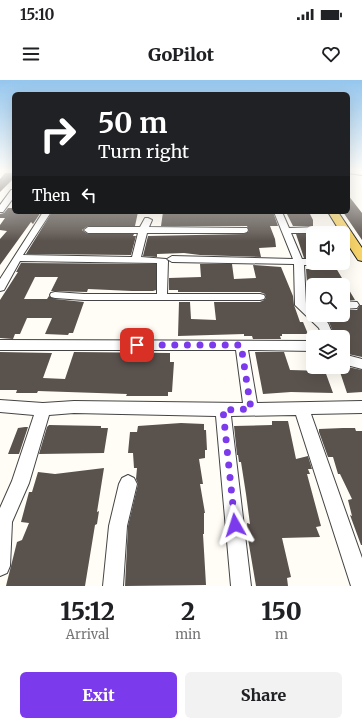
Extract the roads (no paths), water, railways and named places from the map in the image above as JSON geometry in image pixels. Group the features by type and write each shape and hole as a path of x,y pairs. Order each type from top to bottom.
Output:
{"main road":[{"path":"334,214 362,257"}],"street":[{"path":"3,207 12,195"},
{"path":"0,288 17,258 46,214"},
{"path":"279,214 299,262 301,305 324,326 325,330"},
{"path":"136,258 143,230 148,220"},
{"path":"88,230 244,230"},
{"path":"286,231 306,230"},
{"path":"17,258 136,258 163,261 162,296"},
{"path":"172,259 306,262"},
{"path":"55,295 84,297 260,297"},
{"path":"301,305 306,305"},
{"path":"0,345 306,346"},
{"path":"241,345 251,409"},
{"path":"350,361 362,364"},
{"path":"0,406 43,409 74,407 223,410 362,408"},
{"path":"301,408 339,516 361,586"},
{"path":"0,566 3,522 20,483 43,409"},
{"path":"223,410 241,586"},
{"path":"113,586 118,526 128,484"}]}
